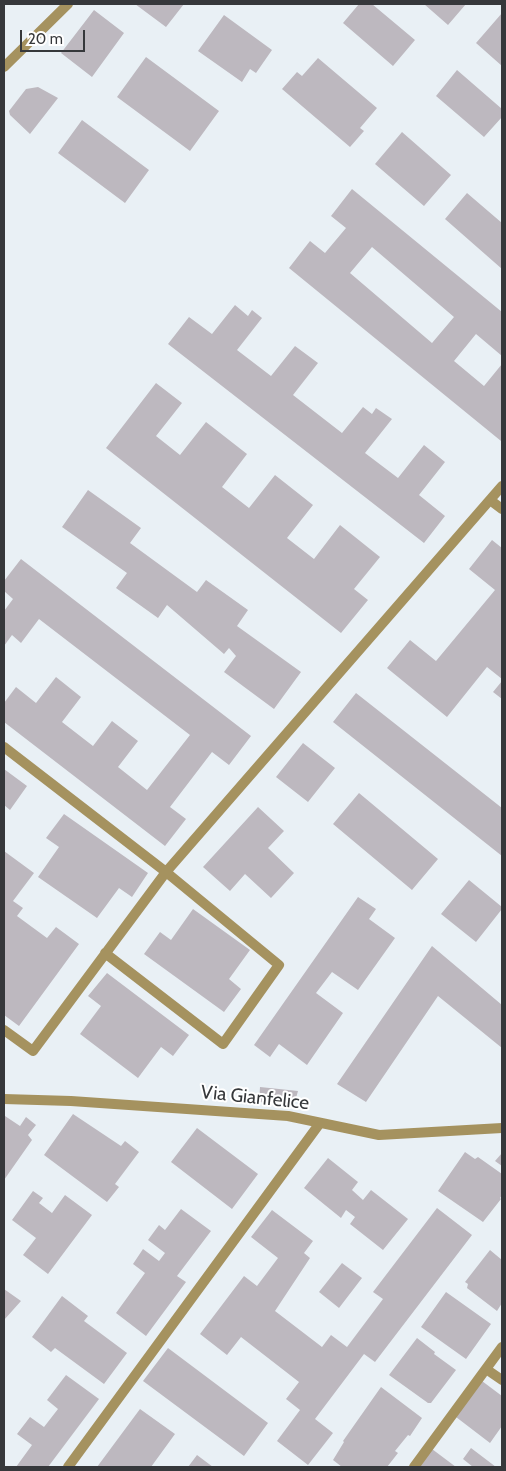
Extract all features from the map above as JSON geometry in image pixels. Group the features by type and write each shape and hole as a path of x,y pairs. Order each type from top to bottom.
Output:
{"street":[{"path":"4,67 68,4"},
{"path":"4,1030 33,1051 166,872 502,486"},
{"path":"490,500 502,509"},
{"path":"4,746 166,872 279,965 223,1044 105,954"},
{"name":"Via Gianfelice","path":"4,1099 71,1101 288,1116 379,1135 502,1128"},
{"path":"68,1467 320,1123"},
{"path":"414,1467 502,1347"},
{"path":"486,1369 502,1380"}],"building":[{"path":"135,4 184,4 166,27"},
{"path":"359,4 372,4 415,40 393,66 343,23"},
{"path":"424,4 466,4 448,25"},
{"path":"94,10 124,33 92,77 61,53"},
{"path":"502,13 502,66 476,43"},
{"path":"224,15 272,50 256,73 250,69 242,82 198,51"},
{"path":"146,57 219,111 190,151 117,97"},
{"path":"318,58 377,108 360,128 364,131 350,147 282,89 297,72 302,76"},
{"path":"457,70 502,109 502,117 484,137 436,96"},
{"path":"38,87 58,98 30,134 10,115 9,111 26,89"},
{"path":"82,120 149,170 125,203 58,153"},
{"path":"402,132 451,175 424,206 375,164"},
{"path":"352,189 502,312 502,356 476,334 454,361 484,386 502,364 501,441 289,268 310,241 325,253 346,228 331,216","holes":["372,247 454,317 432,343 350,273"]},
{"path":"467,193 502,223 502,269 445,219"},
{"path":"235,305 248,316 252,310 262,318 237,350 271,376 295,346 318,363 293,395 342,433 363,407 372,414 376,408 392,419 365,453 398,478 424,445 445,462 419,495 445,516 424,543 168,344 189,317 212,334"},
{"path":"156,383 182,403 156,436 180,455 206,422 247,454 222,487 249,508 275,475 313,505 287,538 314,559 340,525 380,557 354,589 368,600 341,633 106,448"},
{"path":"88,490 141,528 130,543 197,592 206,580 248,610 237,626 301,672 274,709 224,672 236,656 229,648 224,654 167,605 158,618 116,588 127,573 62,527"},
{"path":"492,540 502,548 502,679 487,667 447,717 387,668 410,640 436,661 495,590 469,569"},
{"path":"21,559 251,736 229,765 212,752 170,807 186,819 165,846 4,722 4,703 16,687 36,703 56,677 81,697 62,722 93,746 112,721 138,741 118,767 147,790 190,735 39,619 21,643 12,635 4,646 4,611 13,599 4,591 4,581"},
{"path":"502,681 502,699 493,692"},
{"path":"356,693 502,808 502,856 333,722"},
{"path":"303,743 335,768 308,802 276,777"},
{"path":"4,769 27,786 10,810 4,805"},
{"path":"359,793 438,859 412,890 333,824"},
{"path":"258,807 284,831 268,848 294,873 271,898 245,874 230,891 203,867"},
{"path":"64,814 148,873 132,897 119,888 97,918 38,877 59,847 46,838"},
{"path":"4,851 34,873 13,901 23,908 17,916 47,938 56,927 79,944 19,1026 4,1015"},
{"path":"469,880 502,907 476,942 441,914"},
{"path":"358,897 376,909 369,919 395,938 358,990 332,972 316,993 343,1013 307,1065 279,1044 270,1057 254,1045"},
{"path":"193,909 250,950 229,979 241,989 224,1012 144,954 160,932 171,940"},
{"path":"432,946 502,1005 502,1048 438,996 366,1102 337,1084"},
{"path":"107,973 189,1035 173,1056 161,1047 138,1078 80,1034 101,1006 88,996"},
{"path":"260,1087 298,1091 294,1105 259,1102"},
{"path":"73,1114 121,1146 125,1141 139,1152 115,1184 119,1187 107,1202 44,1155"},
{"path":"5,1116 20,1126 26,1117 36,1125 28,1135 32,1140 4,1180"},
{"path":"197,1128 258,1174 232,1209 171,1162"},
{"path":"465,1152 475,1159 478,1157 502,1174 501,1199 483,1222 438,1191"},
{"path":"502,1153 502,1166 495,1161"},
{"path":"328,1158 358,1182 352,1190 363,1200 371,1190 408,1219 383,1250 350,1224 355,1217 346,1210 341,1218 304,1188"},
{"path":"33,1191 43,1198 39,1203 52,1213 65,1195 92,1215 48,1274 23,1255 36,1238 12,1220"},
{"path":"437,1208 472,1235 375,1362 364,1354 315,1419 333,1433 308,1465 277,1441 300,1410 286,1399 299,1382 241,1337 227,1355 200,1334 244,1276 257,1286 278,1258 251,1237 272,1210 313,1241 304,1253 310,1258 275,1311 322,1347 331,1335 347,1347 383,1299 373,1292"},
{"path":"181,1209 211,1231 177,1276 186,1282 146,1336 116,1313 145,1273 133,1264 143,1249 159,1261 165,1253 148,1240 159,1225 165,1230"},
{"path":"490,1250 502,1260 502,1303 497,1311 467,1288 468,1284 465,1282"},
{"path":"342,1263 362,1278 339,1308 319,1292"},
{"path":"4,1289 21,1301 4,1320"},
{"path":"446,1292 491,1324 466,1359 421,1327"},
{"path":"62,1296 88,1316 84,1321 127,1353 104,1384 55,1348 51,1352 32,1337"},
{"path":"417,1338 435,1352 434,1354 456,1370 431,1403 428,1403 389,1375"},
{"path":"168,1348 268,1423 244,1456 143,1381"},
{"path":"66,1375 99,1399 48,1467 16,1467 32,1445 17,1434 30,1417 44,1427 58,1409 47,1400"},
{"path":"482,1381 502,1396 502,1426 490,1443 456,1417"},
{"path":"381,1387 422,1418 410,1436 408,1435 395,1451 398,1453 387,1467 342,1467 333,1460 343,1441"},
{"path":"140,1409 175,1434 151,1467 97,1467"},
{"path":"471,1448 496,1467 473,1467 463,1459"},
{"path":"432,1449 456,1467 418,1467"},
{"path":"197,1455 213,1467 188,1467"}]}
